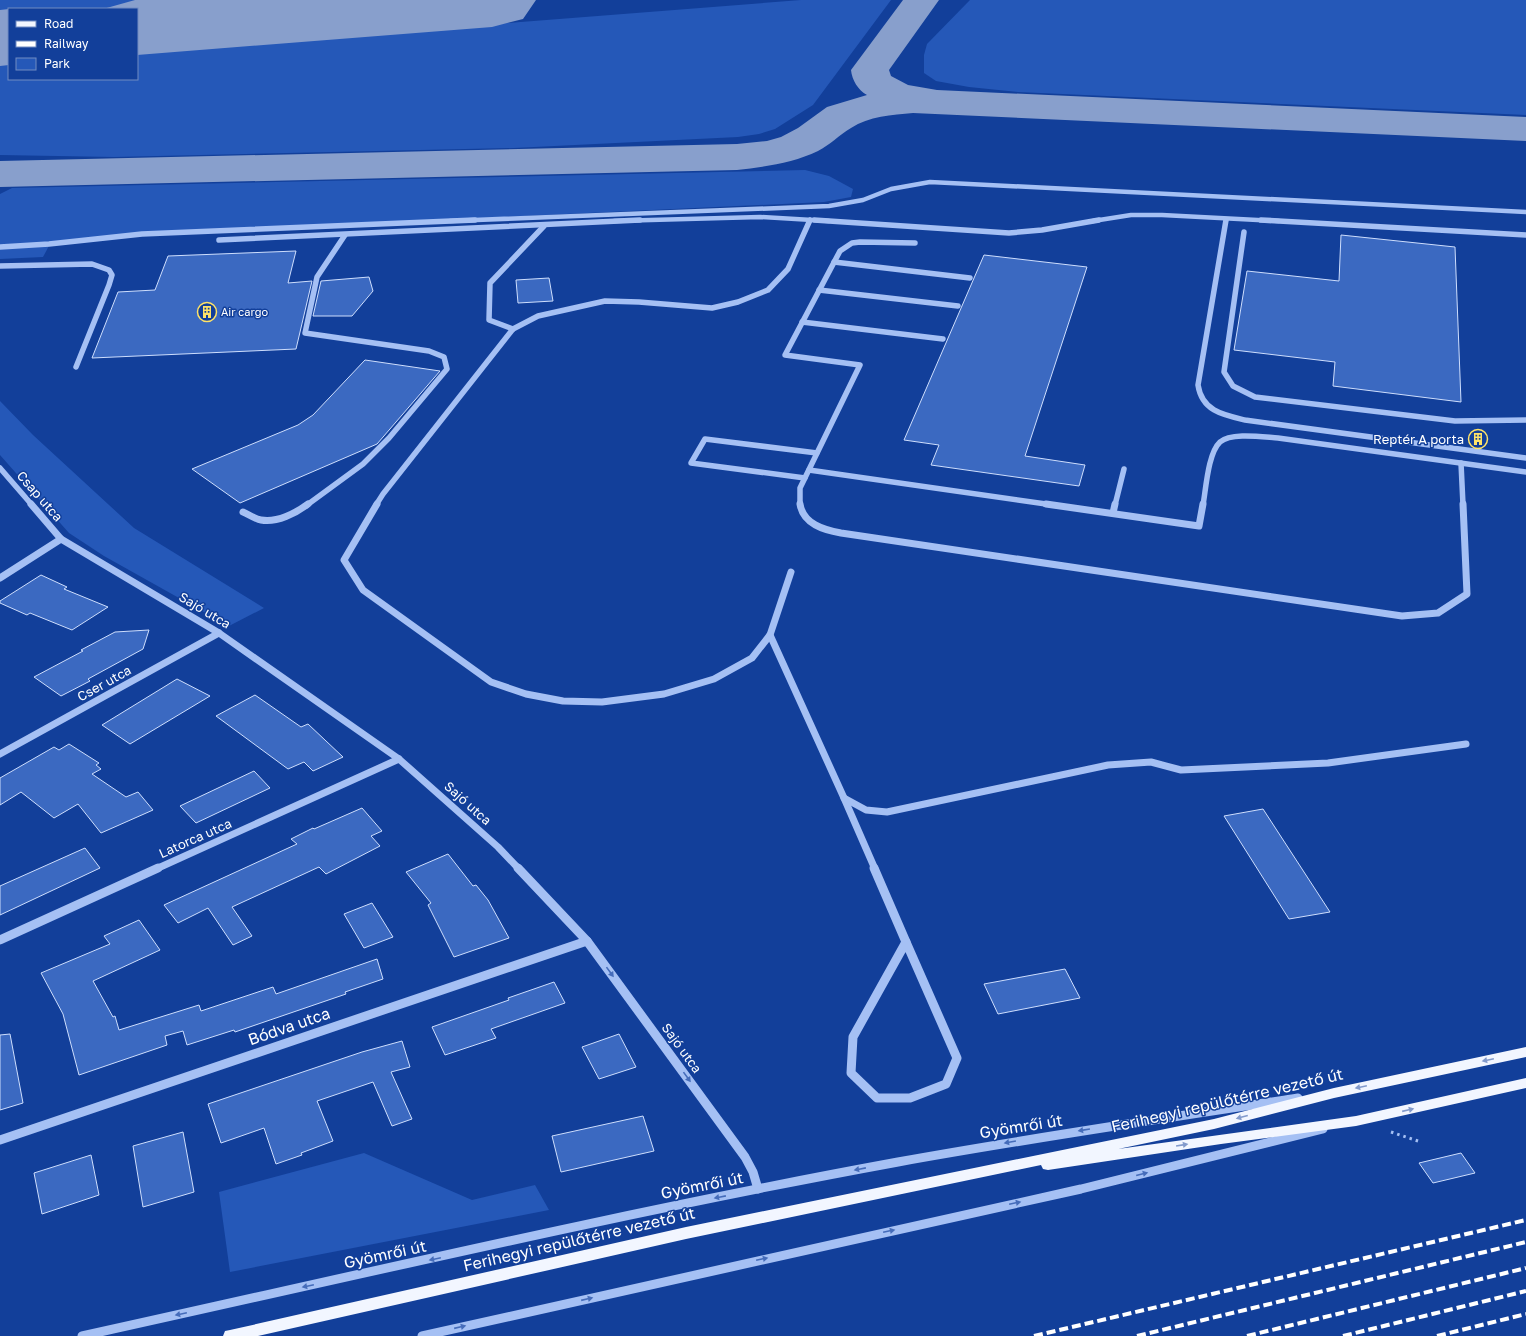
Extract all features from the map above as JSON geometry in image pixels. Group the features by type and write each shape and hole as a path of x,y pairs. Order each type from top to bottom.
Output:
{"main road":[{"name":"Ferihegyi repülőtérre vezető út","path":"230,1336 686,1233 1214,1124 1334,1093 1526,1052"},
{"name":"Ferihegyi repülőtérre vezető út","path":"936,1182 1221,1139 1356,1121 1526,1083"}],"street":[{"path":"0,247 49,244 157,233 829,206 863,200 891,189 930,182 1526,212"},
{"path":"219,240 544,226 621,221 760,217 1009,233 1042,230 1131,216 1162,215 1526,235"},
{"path":"1226,219 1198,385 1198,392 1202,401 1209,407 1219,412 1245,420 1526,458"},
{"path":"791,572 770,635 752,658 714,679 664,694 602,702 563,701 526,694 491,682 363,590 344,560 383,494 513,329 538,316 605,301 639,302 712,308 738,302 768,290 788,269 810,220"},
{"path":"513,329 488,320 490,283 544,226"},
{"path":"1244,232 1224,372 1233,386 1255,397 1447,420 1525,420"},
{"path":"243,512 261,520 284,518 300,511 363,464 388,438 447,369 444,357 429,351 305,333 317,277 345,235"},
{"path":"915,243 852,243 840,251 785,355 860,365 800,488 801,508 807,519 821,528 1402,616 1438,613 1467,594 1461,463"},
{"path":"834,262 970,278"},
{"path":"0,266 85,264 102,266 109,270 112,275 109,285 76,367"},
{"path":"819,290 958,306"},
{"path":"802,322 943,340"},
{"path":"809,470 1199,526 1212,454 1216,446 1224,439 1238,437 1273,438 1526,472"},
{"path":"805,478 691,463 705,439 817,453"},
{"name":"Csap utca","path":"0,468 61,539"},
{"path":"1114,513 1124,469"},
{"path":"0,578 61,539"},
{"name":"Sajó utca","path":"61,539 219,633 399,759 498,847 587,941 745,1157 753,1172 758,1189"},
{"name":"Cser utca","path":"0,754 219,633"},
{"path":"770,635 844,798 957,1058 946,1084 910,1098 877,1098 851,1073 853,1037 906,942"},
{"path":"844,798 866,810 887,812 1108,765 1151,762 1181,770 1328,763 1466,744"},
{"name":"Latorca utca","path":"0,940 399,759"},
{"name":"Bódva utca","path":"0,1140 587,941"},
{"name":"Gyömrői út","path":"82,1336 678,1205 758,1189 898,1162 1041,1137 1334,1093"},
{"path":"422,1336 1081,1189 1356,1121"}],"green space":[{"path":"0,0 214,0 106,8 8,8 8,15 0,16"},
{"path":"801,0 891,0 813,105 775,129 759,134 738,137 514,148 114,157 0,155 0,63 8,63 8,80 138,80 138,52"},
{"path":"970,0 1526,0 1526,115 1018,92 969,87 936,81 924,73 924,55 927,44"},
{"path":"805,170 829,176 853,189 851,197 824,202 142,234 50,244 43,257 0,259 0,194 12,188"},
{"path":"0,401 33,435 134,528 264,608 229,626 104,556 69,533 0,455"},
{"path":"364,1153 472,1200 535,1185 549,1210 230,1272 219,1192"}],"building":[{"path":"1341,235 1455,247 1461,402 1333,386 1335,362 1234,350 1247,271 1339,281"},
{"name":"Air cargo","path":"296,251 288,283 312,281 296,349 92,358 118,292 155,290 168,256"},
{"path":"984,255 1087,267 1025,456 1085,465 1079,486 931,465 939,445 904,440"},
{"path":"369,277 373,291 352,316 313,316 321,281"},
{"path":"549,278 553,301 518,303 516,280"},
{"path":"365,360 440,371 377,444 240,503 192,469 298,425 313,415"},
{"path":"41,575 67,587 64,589 108,607 72,630 30,613 27,615 0,603 0,601"},
{"path":"149,630 143,649 88,679 90,681 61,696 34,677 115,632"},
{"path":"177,679 210,696 130,744 102,725"},
{"path":"255,695 301,727 308,724 343,757 313,771 304,762 288,769 216,716"},
{"path":"69,744 99,763 96,765 101,769 92,774 126,797 138,792 153,810 101,833 78,804 54,818 21,792 0,805 0,778 54,747 59,750"},
{"path":"254,771 270,788 196,823 180,806"},
{"path":"362,808 382,831 371,836 380,846 326,874 319,867 232,907 252,936 233,945 208,908 178,923 164,905 297,844 291,839 313,828 314,829"},
{"path":"1263,809 1330,912 1289,919 1224,816"},
{"path":"85,848 100,868 0,915 0,886"},
{"path":"448,854 473,886 476,885 488,900 509,938 454,957 428,905 431,903 406,872"},
{"path":"372,903 393,937 364,948 344,914"},
{"path":"139,920 160,950 93,981 113,1017 115,1016 119,1030 199,1005 201,1011 273,987 276,994 377,959 383,979 345,992 346,994 235,1032 234,1030 187,1045 183,1031 165,1036 167,1045 79,1075 63,1014 41,973 110,944 104,936"},
{"path":"1065,969 1080,998 998,1014 984,984"},
{"path":"554,982 565,1003 491,1029 496,1038 445,1055 432,1027 509,1000 508,998"},
{"path":"10,1034 23,1103 0,1110 0,1035"},
{"path":"619,1034 636,1067 599,1079 582,1047"},
{"path":"402,1041 410,1067 391,1072 412,1119 392,1126 373,1082 317,1101 333,1141 301,1153 302,1155 276,1164 264,1128 221,1143 208,1104 362,1052"},
{"path":"643,1116 654,1151 561,1172 552,1136"},
{"path":"183,1132 194,1192 143,1207 133,1146"},
{"path":"1461,1153 1475,1173 1433,1183 1419,1163"},
{"path":"91,1155 99,1195 42,1214 34,1173"}],"taxiway":[{"path":"921,0 870,70 871,78 885,89 916,99 933,101"},
{"path":"0,41 8,40"},
{"path":"0,174 737,157 757,155 796,146 813,137 841,116 862,108 913,101 1526,129"}],"runway":[{"path":"138,27 492,0"},
{"path":"0,38 8,37"}],"railway":[{"path":"1034,1336 1526,1220"},
{"path":"1137,1336 1526,1242"},
{"path":"1247,1336 1526,1268"},
{"path":"1343,1336 1526,1291"},
{"path":"1437,1336 1526,1314"}],"place":[{"name":"Air cargo","path":"207,312"},
{"name":"Reptér A porta","path":"1478,439"}]}
